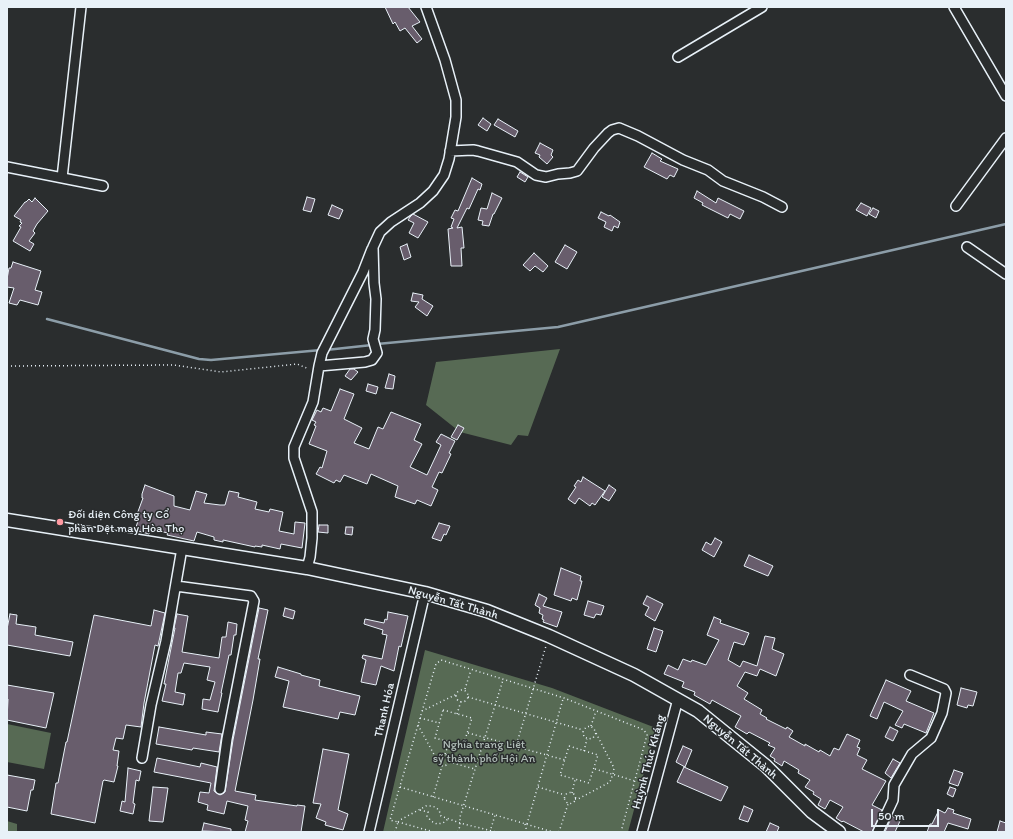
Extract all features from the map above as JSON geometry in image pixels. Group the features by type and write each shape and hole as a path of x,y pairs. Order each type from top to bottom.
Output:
{"main road":[{"name":"Nguyễn Tất Thành","path":"7,520 307,568 425,593 487,611 549,636 634,675 698,711 766,766 812,812 839,832"}],"street":[{"path":"62,178 81,7"},
{"path":"307,568 311,550 312,512 294,458 294,447 313,402 318,369 324,350 363,272 380,232 391,222 420,203 433,191 444,175 450,151 456,117 456,100 445,60 426,7"},
{"path":"678,57 762,7"},
{"path":"954,7 1006,96"},
{"path":"450,151 478,151 517,162 536,175 546,177 558,174 570,174 577,170 604,137 612,130 619,128 638,136 683,160 708,170 726,183 763,197 782,207"},
{"path":"956,206 1006,138"},
{"path":"7,167 103,186"},
{"path":"318,369 365,362 372,360 377,353 373,339 375,330 376,299 373,247"},
{"path":"968,247 1006,274"},
{"path":"142,758 151,705 166,641 182,548"},
{"path":"176,586 251,596 254,601 226,739 220,789"},
{"name":"Thanh Hóa","path":"369,832 425,593"},
{"path":"878,832 893,800 894,785 912,754 931,738 942,713 946,693 945,690 942,687 910,675"},
{"name":"Huỳnh Thúc Kháng","path":"642,832 678,699"}],"path":[{"path":"7,366 174,365 221,372 297,364 318,369"},
{"path":"516,746 549,636"},
{"path":"434,832 390,820 436,664 441,660 564,698 644,730 647,735 621,832"},
{"path":"468,697 465,690 471,670"},
{"path":"458,832 460,816 503,680"},
{"path":"422,711 457,694 460,690 465,690"},
{"path":"457,694 457,698 461,701"},
{"path":"468,697 583,730"},
{"path":"461,701 466,700 468,697"},
{"path":"527,832 526,824 564,698"},
{"path":"457,714 461,701"},
{"path":"443,710 472,718 463,746 435,738 439,723 443,710"},
{"path":"591,726 596,711"},
{"path":"420,718 439,723"},
{"path":"418,725 439,764 442,766"},
{"path":"583,730 586,727 591,726"},
{"path":"568,804 610,782 613,774 614,768 594,728 591,726"},
{"path":"583,730 583,735 587,739"},
{"path":"468,732 565,760"},
{"path":"587,739 593,738 596,734"},
{"path":"584,751 587,739"},
{"path":"445,754 449,742"},
{"path":"569,746 584,751 598,755 590,783 560,775 569,746"},
{"path":"437,760 440,755 445,754"},
{"path":"445,754 448,757 449,762"},
{"path":"449,762 475,769"},
{"path":"442,766 449,762"},
{"path":"433,797 442,766"},
{"path":"594,769 635,781"},
{"path":"575,799 572,793 576,780"},
{"path":"400,787 554,832"},
{"path":"538,787 565,795 569,792 572,793"},
{"path":"565,795 564,800 568,804"},
{"path":"559,832 568,804"},
{"path":"395,832 400,820 426,806 435,807 441,816 448,819 496,832"},
{"path":"420,810 428,812 427,816 431,821 437,824 443,823 448,819"},
{"path":"490,831 495,814"}],"green space":[{"path":"560,349 528,436 518,435 511,445 460,432 426,405 436,362"},
{"name":"Nghĩa trang Liệt sỹ thành phố Hội An","path":"425,650 552,688 656,728 628,832 383,832"},
{"path":"7,724 51,733 44,769 7,762"},
{"path":"7,821 17,824 17,831 7,832"}],"building":[{"path":"385,7 408,7 420,22 412,26 422,39 417,43 405,28 400,31 395,22 393,24"},
{"path":"483,118 491,124 487,131 478,125"},
{"path":"498,119 518,131 515,137 494,125"},
{"path":"540,143 553,150 551,155 553,157 547,164 539,157 540,155 535,153"},
{"path":"652,153 662,159 660,161 678,169 674,177 670,175 667,179 644,167"},
{"path":"520,172 528,177 525,182 517,177"},
{"path":"472,178 482,184 480,190 478,189 469,209 467,208 457,228 462,227 464,248 461,248 462,266 451,266 448,229 453,228 451,227 454,219 451,218 455,210 458,211"},
{"path":"697,191 716,203 718,198 744,211 740,219 730,214 728,218 702,205 703,203 694,198"},
{"path":"492,193 502,198 493,214 489,226 482,225 483,221 478,220 481,208 487,209"},
{"path":"307,197 315,199 311,212 303,210"},
{"path":"35,198 48,211 33,231 35,233 29,241 34,244 30,251 13,241 21,227 19,226 22,223 20,222 21,220 14,216 25,202 29,199 32,202"},
{"path":"861,203 871,208 867,216 856,210"},
{"path":"332,205 343,210 339,219 328,215"},
{"path":"873,208 879,211 876,218 869,214"},
{"path":"601,212 609,216 610,215 620,222 618,228 614,226 612,231 604,227 606,222 598,218"},
{"path":"413,214 428,222 418,238 409,233 414,223 408,220"},
{"path":"407,244 411,257 404,260 400,247"},
{"path":"565,245 577,252 567,269 555,262"},
{"path":"534,253 548,266 543,272 535,266 530,271 523,265"},
{"path":"13,262 41,271 35,290 42,292 38,305 20,300 17,305 9,303 14,288 7,287 7,279 9,268 11,268"},
{"path":"413,293 423,295 422,299 433,306 427,316 415,307 419,302 411,301"},
{"path":"350,369 354,369 358,372 351,380 345,376"},
{"path":"389,374 395,376 393,389 385,388"},
{"path":"368,384 378,387 376,394 366,391"},
{"path":"340,389 354,394 344,419 362,428 354,443 369,449 378,427 383,429 391,412 421,424 414,440 422,444 410,467 427,475 441,445 436,442 441,434 455,441 442,473 439,472 432,487 438,490 431,506 417,500 415,504 395,497 398,486 371,474 367,484 344,475 340,482 336,480 334,483 316,474 320,467 322,468 327,451 309,444 316,426 314,425 316,422 312,420 317,410 321,412 323,408 331,411"},
{"path":"458,425 464,428 457,440 451,437"},
{"path":"583,477 605,491 595,505 592,503 590,506 579,498 575,504 568,499 576,487 574,486 578,480 581,482"},
{"path":"145,485 174,496 174,506 190,510 196,491 207,494 204,503 220,505 225,505 229,491 239,493 238,497 257,502 255,509 269,512 270,509 283,512 279,531 294,534 295,522 305,523 302,548 281,544 280,549 262,545 262,547 255,547 223,540 223,542 214,540 214,537 197,532 194,541 167,535 168,533 150,529 149,534 135,530 139,518 136,517 143,498 142,494"},
{"path":"609,485 616,490 609,501 602,497"},
{"path":"439,523 450,526 446,535 444,534 441,541 432,538"},
{"path":"319,525 328,525 328,533 318,532"},
{"path":"346,527 353,527 352,535 345,534"},
{"path":"715,538 722,542 714,557 702,550 706,542 711,545"},
{"path":"749,555 773,566 768,576 744,566"},
{"path":"561,568 581,576 580,581 582,581 577,600 572,598 571,601 554,595"},
{"path":"539,594 547,598 543,606 562,612 557,627 543,622 543,615 539,613 540,608 535,605"},
{"path":"647,596 663,604 655,621 645,615 649,607 643,604"},
{"path":"588,601 604,606 601,615 596,614 594,618 584,615"},
{"path":"259,608 268,610 258,659 260,659 253,700 235,791 256,795 255,800 305,806 301,832 245,832 248,821 245,820 248,806 227,801 224,814 207,810 208,805 198,802 200,792 209,793 211,783 154,772 157,758 200,767 201,763 217,767 214,791 220,795 225,792 233,740"},
{"path":"285,608 295,611 293,619 283,616"},
{"path":"154,610 165,613 158,646 155,645 141,727 126,725 123,739 116,738 113,750 119,751 118,766 114,782 103,781 95,823 51,814 56,783 58,783 94,615 151,626"},
{"path":"388,612 408,616 401,647 399,646 394,671 381,666 376,685 361,682 366,660 362,658 363,655 382,659 387,635 382,634 383,630 364,624 365,619 384,623 385,619 387,620"},
{"path":"10,614 17,615 16,624 36,627 35,635 73,642 70,656 7,645 7,629"},
{"path":"177,614 188,616 182,652 219,658 222,637 226,637 228,622 237,624 236,635 234,635 231,655 229,655 218,712 202,709 203,699 210,700 215,682 207,680 210,667 184,663 181,673 178,673 175,692 185,694 183,705 162,701"},
{"path":"714,617 721,620 720,623 749,633 744,645 734,642 728,660 740,667 743,661 757,666 765,636 775,638 772,649 784,654 776,676 760,669 757,676 745,672 737,686 748,693 744,699 762,710 760,714 767,718 766,719 786,729 787,727 793,731 789,737 805,746 805,744 830,756 834,748 839,750 847,734 860,740 857,747 860,748 857,755 867,760 862,769 886,781 872,805 882,810 872,832 864,832 836,818 843,807 830,800 825,809 818,805 821,799 813,794 814,792 805,787 810,780 798,773 799,770 784,761 782,766 774,761 775,759 770,756 775,748 768,745 770,743 749,732 747,734 735,727 741,716 712,700 710,704 694,695 695,692 682,687 684,682 664,674 668,665 678,670 683,659 691,662 692,660 706,665 719,640 707,635"},
{"path":"654,628 663,631 656,652 647,649"},
{"path":"278,667 320,680 319,686 360,696 355,715 340,712 338,719 283,707 289,681 275,677"},
{"path":"886,680 911,691 906,701 934,713 926,733 904,724 902,728 895,725 903,711 884,702 877,719 870,716"},
{"path":"7,685 54,693 46,728 7,720"},
{"path":"961,688 977,692 973,706 968,705 967,708 957,705"},
{"path":"159,727 206,735 206,732 222,734 219,752 193,748 192,750 156,744"},
{"path":"890,727 898,731 893,741 885,737"},
{"path":"683,746 692,750 685,767 676,762"},
{"path":"323,749 349,754 338,810 348,814 343,830 325,825 326,822 316,818 321,804 313,803"},
{"path":"893,759 900,763 891,778 885,773"},
{"path":"684,767 728,787 721,801 677,782"},
{"path":"128,768 141,771 139,781 136,780 133,814 120,811 122,801 125,802"},
{"path":"954,770 963,773 958,786 949,783"},
{"path":"7,775 35,780 33,790 31,790 27,811 7,807"},
{"path":"153,787 168,788 163,822 149,821"},
{"path":"950,787 956,789 953,797 947,794"},
{"path":"744,806 753,810 748,822 739,819"},
{"path":"948,808 954,810 953,813 971,819 968,829 948,823 944,832 927,832 939,810 945,813"},
{"path":"892,816 900,821 895,832 885,832"},
{"path":"1000,821 1006,823 1006,832 997,832"},
{"path":"204,823 231,829 231,832 202,831"},
{"path":"770,823 779,827 777,832 766,832"}],"waterway":[{"path":"377,344 558,327 1006,224"},
{"path":"47,319 199,359 211,360 321,350"},
{"path":"326,350 372,345"}],"place":[{"name":"Đối diện Công ty Cổ phần Dệt may Hòa Thọ","path":"60,522"}]}
